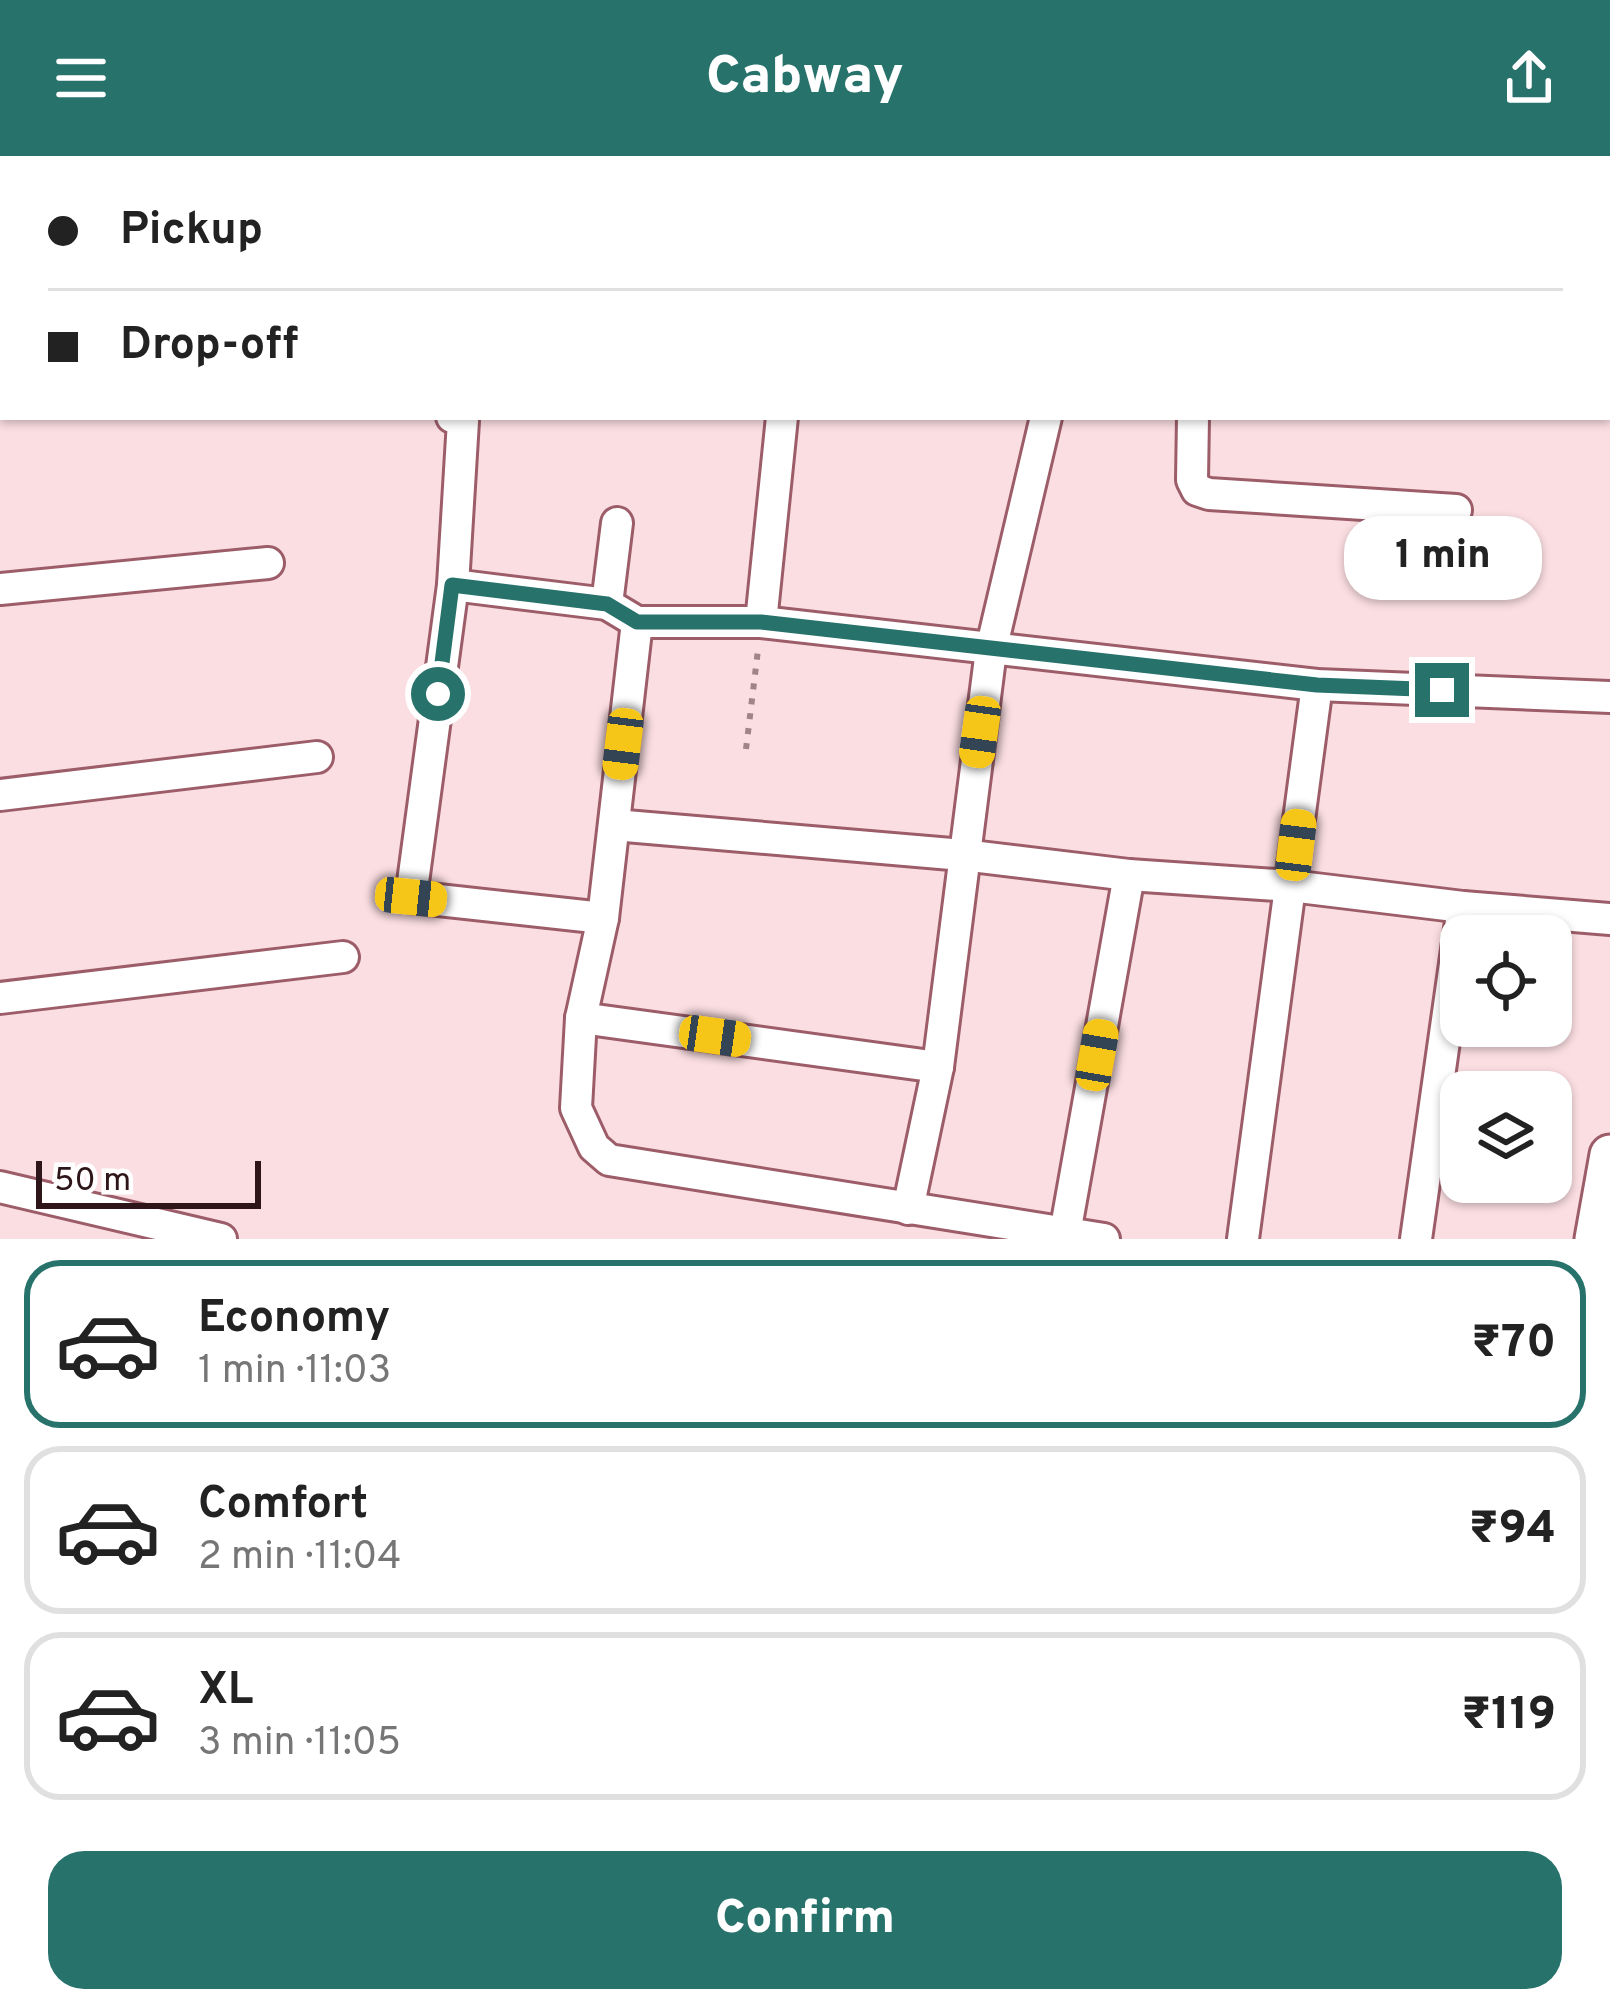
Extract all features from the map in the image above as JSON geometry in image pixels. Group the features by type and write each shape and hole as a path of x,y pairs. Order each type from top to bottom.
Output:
{"main road":[{"path":"1595,1239 1610,1155"}],"street":[{"path":"460,420 452,585 411,897 603,918"},
{"path":"761,622 782,420"},
{"path":"908,1209 938,1067 992,650 1045,420"},
{"path":"1193,420 1192,480 1197,490 1456,510"},
{"path":"607,604 617,524"},
{"path":"0,590 268,563"},
{"path":"452,585 607,604 637,622 761,622 1317,685 1610,697"},
{"path":"637,622 603,918 580,1018 576,1108 595,1147 609,1160 1104,1239"},
{"path":"1244,1239 1317,685"},
{"path":"0,795 317,757"},
{"path":"614,825 1610,919"},
{"path":"1064,1236 1130,875"},
{"path":"1416,1239 1463,908"},
{"path":"0,998 343,957"},
{"path":"580,1018 938,1067"},
{"path":"0,1187 220,1239"}],"path":[{"path":"746,749 761,622"}],"route":[{"path":"438,694 452,585 607,604 637,622 761,622 1317,685 1442,690"}]}
